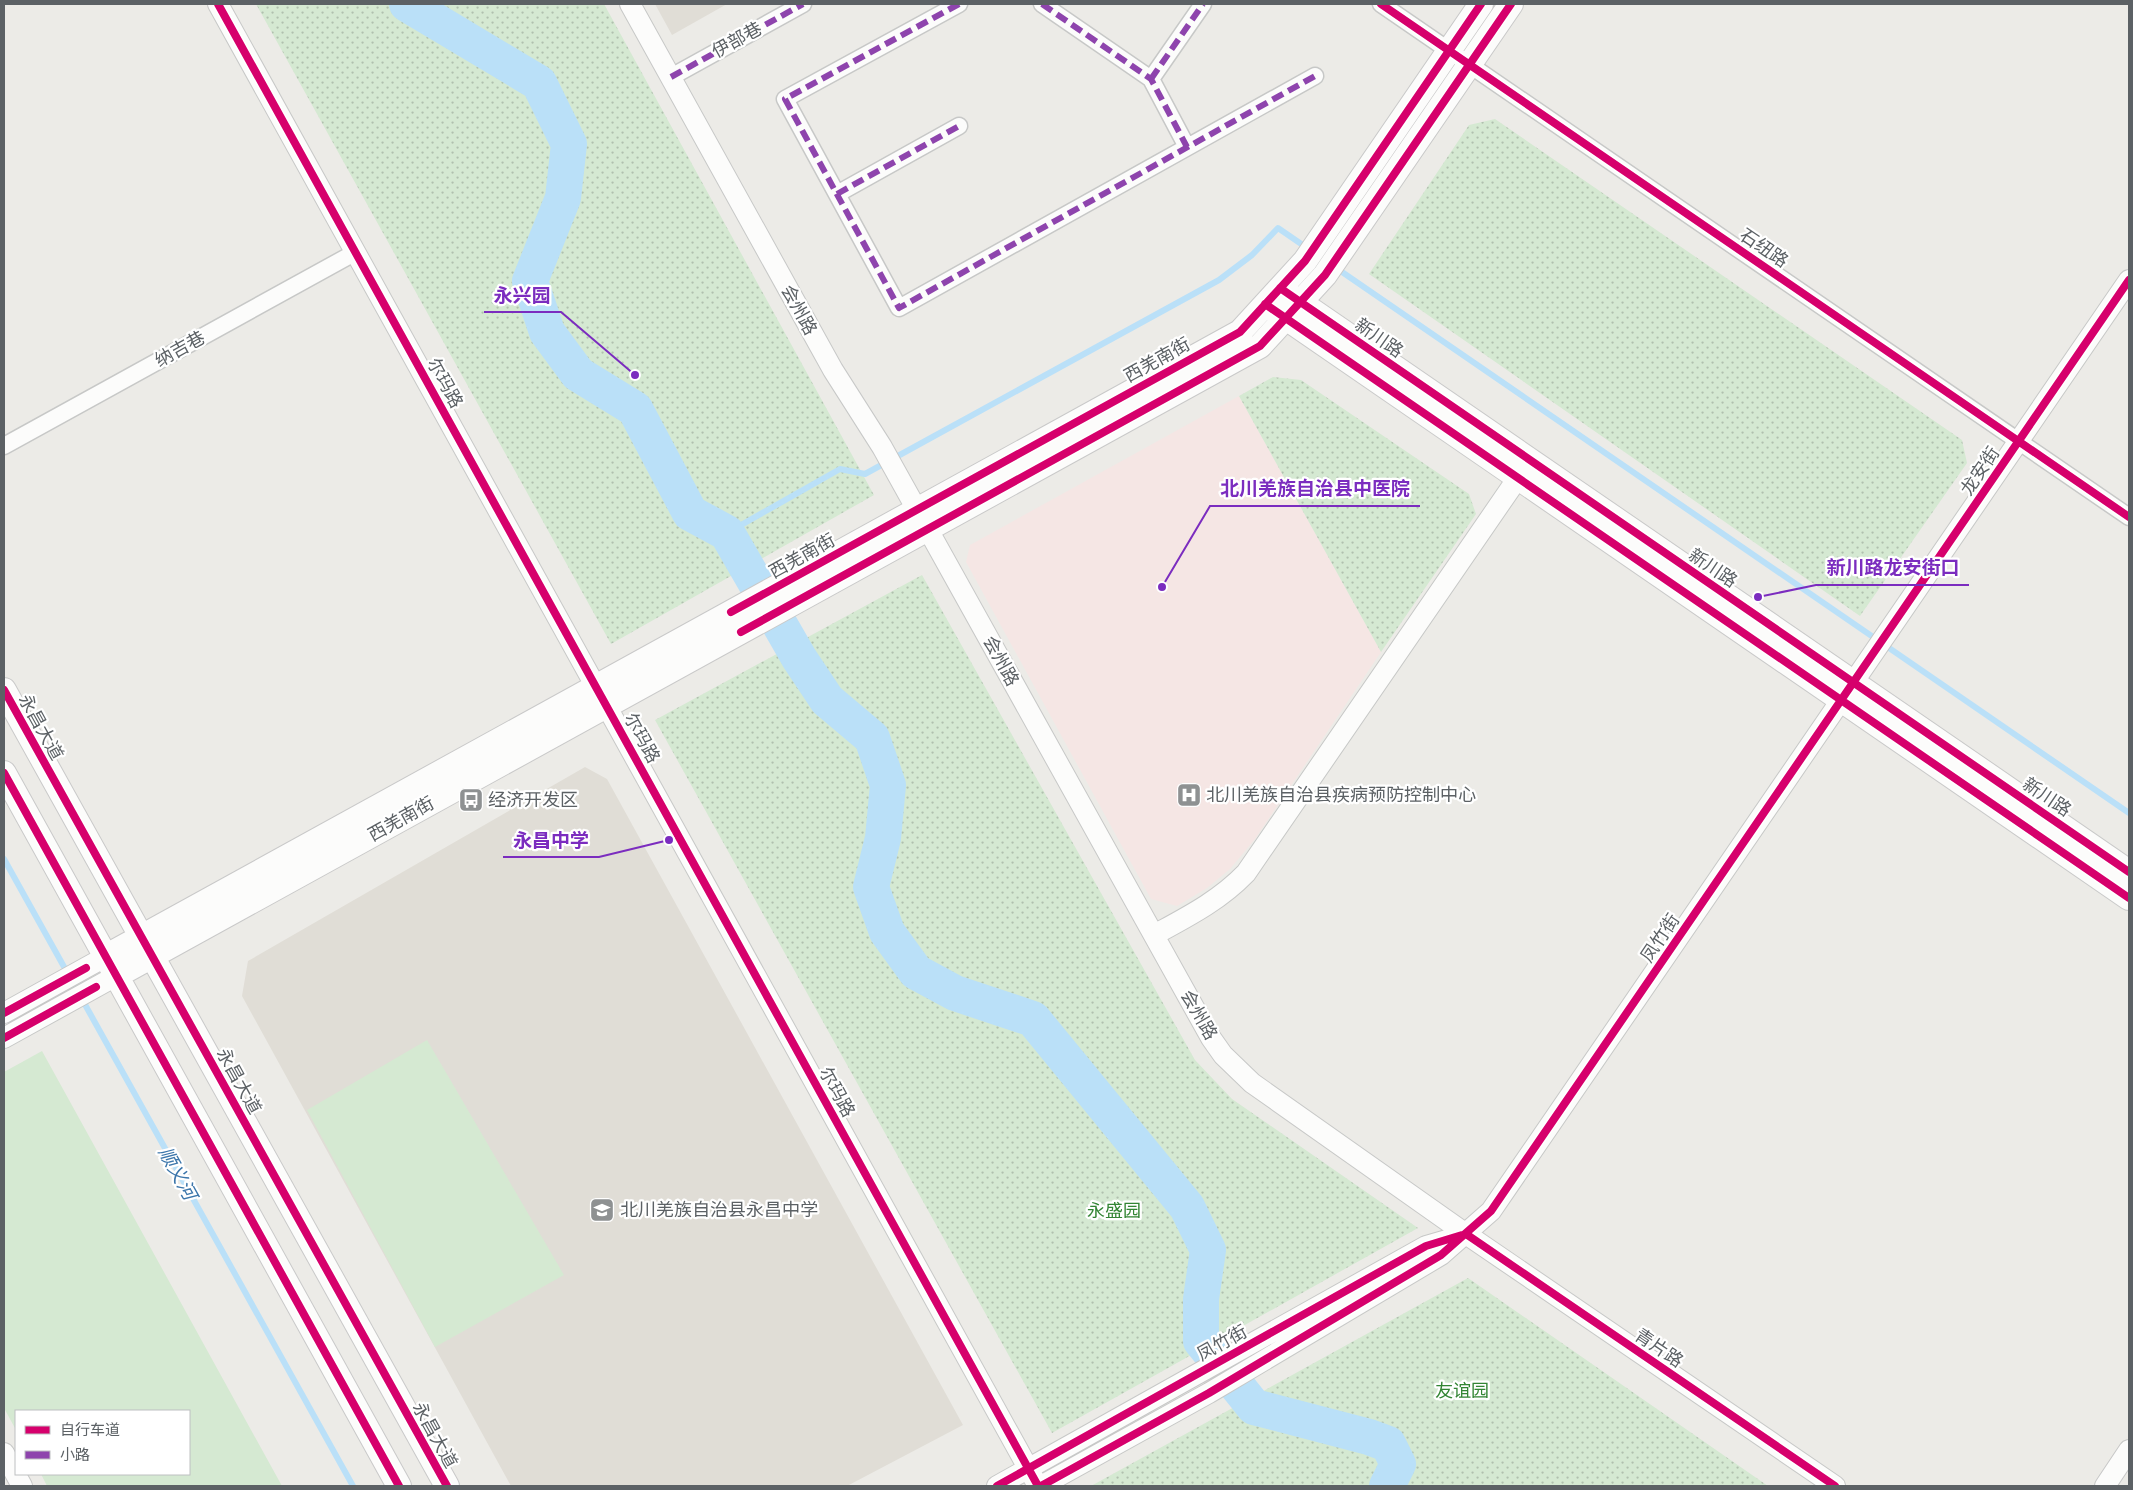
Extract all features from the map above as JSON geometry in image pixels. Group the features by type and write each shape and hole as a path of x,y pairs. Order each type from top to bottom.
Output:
{"main road":[{"name":"西羌南街","path":"101,972 923,519 1240,332 1305,261 1481,4"},
{"name":"西羌南街","path":"923,519 1260,346 1325,275 1511,4"},
{"name":"新川路","path":"1272,296 1847,691 2129,898"},
{"name":"永昌大道","path":"4,690 447,1486"},
{"name":"新川路","path":"1847,691 2129,872"},
{"path":"4,773 101,972 399,1486"}],"street":[{"name":"尔玛路","path":"218,4 602,696 1027,1469 1040,1486"},
{"name":"会州路","path":"630,4 833,370 882,447 923,519 1211,1038 1236,1069 1466,1234"},
{"name":"伊部巷","path":"671,77 804,4"},
{"path":"959,4 785,99 899,308 1315,76"},
{"path":"1042,4 1151,79 1187,147"},
{"path":"1151,79 1203,4"},
{"name":"石纽路","path":"1381,4 2129,517"},
{"path":"837,194 960,126"},
{"name":"纳吉巷","path":"4,446 356,252"},
{"name":"龙安街","path":"1873,654 2129,280"},
{"path":"1154,935 1210,904 1229,891 1246,873 1524,469"},
{"name":"凤竹街","path":"1040,1486 1209,1393 1441,1255 1491,1210 1873,654"},
{"path":"4,1013 44,991 101,972"},
{"path":"4,1038 55,1010 101,972"},
{"name":"凤竹街","path":"997,1486 1426,1246 1466,1234"},
{"name":"青片路","path":"1466,1234 1834,1486"},
{"path":"2104,1486 2129,1450"},
{"path":"4,1453 15,1473"},
{"path":"16,1475 22,1486"}],"shaded area":[{"path":"655,4 727,4 672,35"},
{"path":"1239,396 1381,652 1255,839 1230,869 1207,888 1177,906 1151,899 966,562 970,545"},
{"name":"北川羌族自治县永昌中学","path":"585,767 607,779 963,1425 847,1486 511,1486 242,996 248,961"}],"green space":[{"path":"256,4 604,4 874,495 611,644"},
{"path":"1495,119 1962,440 1967,463 1860,616 1369,274 1469,125"},
{"path":"1273,377 1301,380 1469,494 1476,514 1381,652 1239,396"},
{"name":"永盛园","path":"922,575 1195,1060 1232,1099 1418,1228 1052,1433 655,720"},
{"path":"427,1040 564,1275 435,1347 307,1110"},
{"path":"42,1051 282,1486 47,1486 42,1475 190,1475 190,1410 15,1410 15,1428 4,1408 4,1072"},
{"name":"友谊园","path":"1468,1278 1768,1486 1091,1486"}],"waterway":[{"path":"407,4 539,83 569,144 563,198 530,281 547,332 578,374 635,409 690,513 727,533 799,658 827,700 872,738 888,785 883,838 871,887 887,932 916,972 955,993 1033,1019 1187,1207 1208,1250 1201,1299 1201,1341 1254,1407 1369,1437 1388,1444 1398,1464 1387,1486"},
{"path":"727,533 840,469 865,474 1219,280 1252,255 1278,228 2129,813"},
{"name":"顺义河","path":"4,859 353,1486"}],"marked path":[{"path":"671,77 803,4"},
{"path":"959,4 785,99 899,308 1315,76"},
{"path":"1042,4 1151,79 1187,147"},
{"path":"1151,79 1203,4"},
{"path":"837,194 959,126"}],"cycle path":[{"path":"218,4 1038,1486"},
{"path":"1381,4 2129,517"},
{"path":"731,612 1240,332 1305,261 1481,4"},
{"path":"741,632 1260,346 1325,275 1511,4"},
{"path":"1041,1486 1209,1393 1441,1255 1491,1211 2129,280"},
{"path":"1280,288 2129,872"},
{"path":"1265,304 2129,898"},
{"path":"4,690 447,1486"},
{"path":"4,773 399,1486"},
{"path":"4,1013 86,968"},
{"path":"4,1038 96,987"},
{"path":"1466,1234 1835,1486"},
{"path":"997,1486 1426,1246 1462,1235"}],"place":[{"name":"永兴园","path":"635,375"},
{"name":"北川羌族自治县中医院","path":"1162,587"},
{"name":"新川路龙安街口","path":"1758,597"},
{"name":"北川羌族自治县疾病预防控制中心","path":"1189,795"},
{"name":"经济开发区","path":"471,800"},
{"name":"永昌中学","path":"669,840"},
{"name":"北川羌族自治县永昌中学","path":"602,1210"}]}
